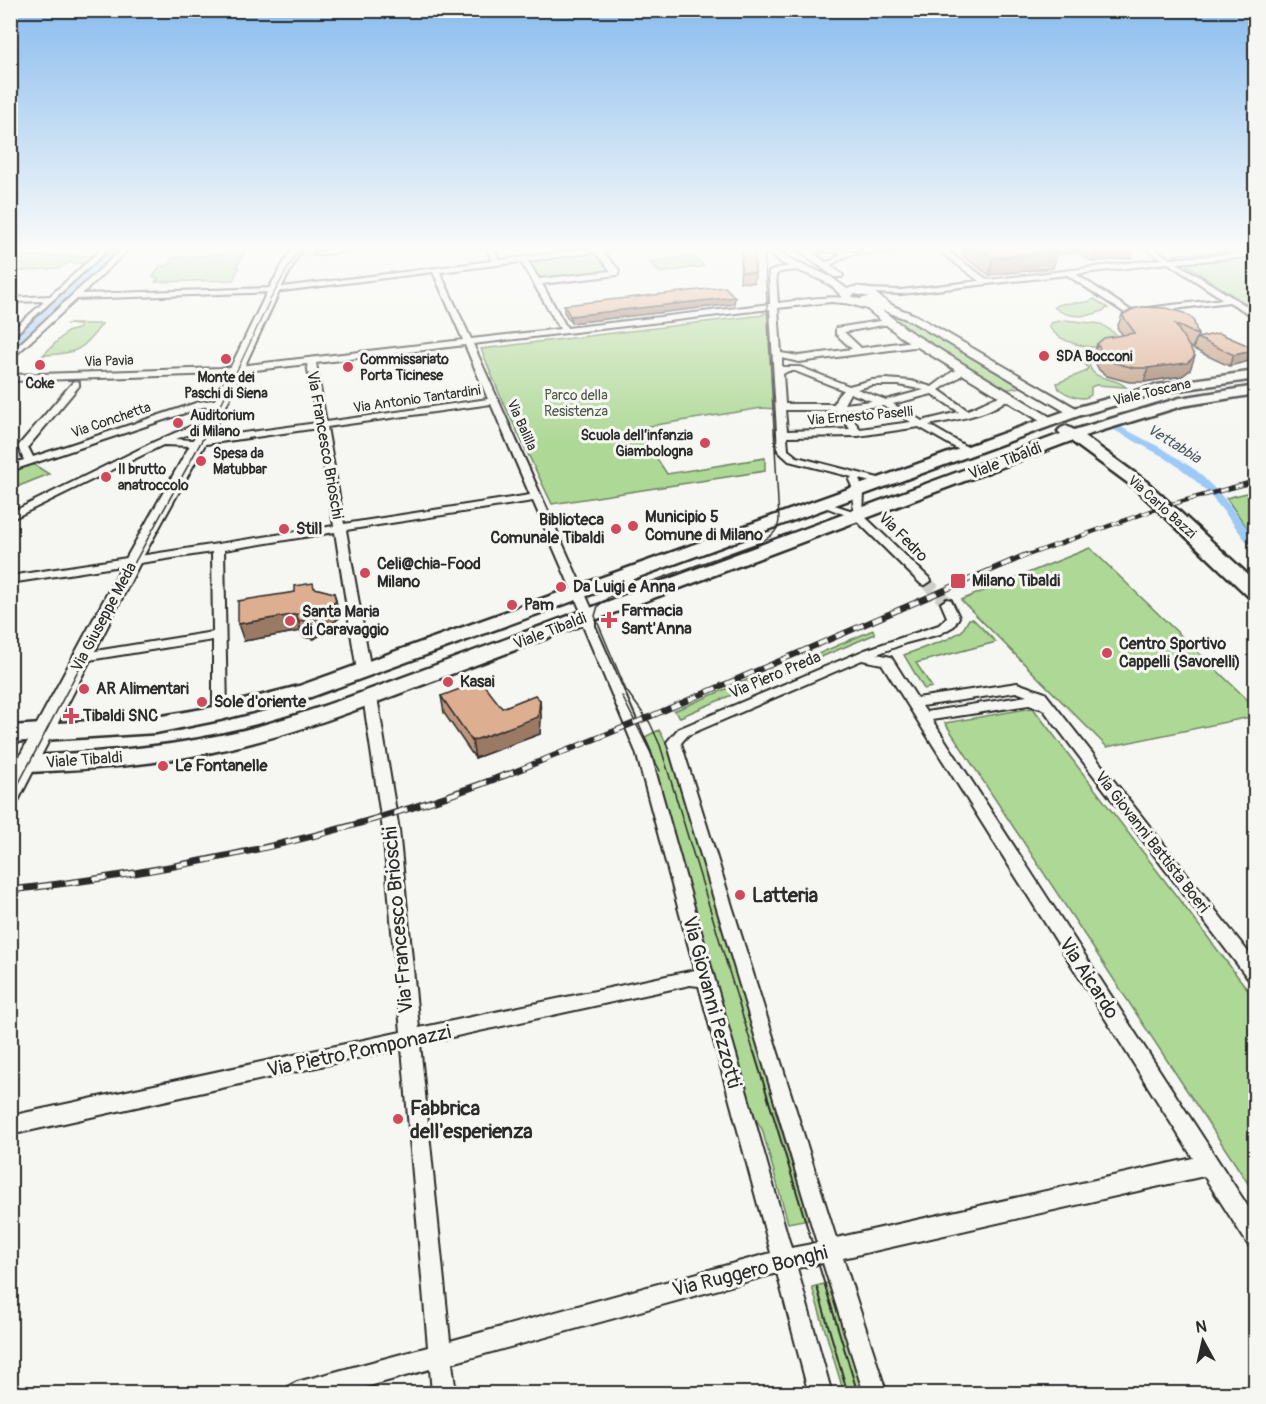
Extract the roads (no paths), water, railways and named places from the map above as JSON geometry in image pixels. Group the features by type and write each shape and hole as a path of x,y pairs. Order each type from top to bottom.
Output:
{"main road":[{"name":"Via Giuseppe Meda","path":"10,795 19,764 43,732 133,561 200,441 263,313"},
{"path":"877,313 886,322 1062,428"},
{"path":"902,313 1026,383 1084,420"},
{"name":"Viale Toscana","path":"1062,428 1156,389 1256,375"},
{"path":"1000,392 1024,389 1026,383"},
{"name":"Viale Toscana","path":"1062,428 1084,420 1256,390"},
{"path":"1020,404 1019,399 1028,395 1051,399"},
{"name":"Via Carlo Bazzi","path":"1084,420 1256,577"},
{"name":"Via Carlo Bazzi","path":"1062,428 1099,453 1167,510 1256,593"},
{"name":"Viale Tibaldi","path":"10,734 156,725 220,713 304,692 968,452 1062,428"},
{"name":"Viale Tibaldi","path":"19,764 131,756 220,743 275,729 370,698 858,516 1062,428"},
{"path":"1099,453 1115,458 1122,454"}],"street":[{"path":"10,337 37,313"},
{"path":"10,358 58,313"},
{"name":"Via Balilla","path":"455,313 577,593"},
{"path":"554,313 565,331"},
{"name":"Via Pavia","path":"10,376 235,369 468,343 699,313"},
{"path":"776,313 783,452 786,456 882,482"},
{"path":"860,351 839,330 886,322"},
{"path":"791,368 795,362 806,359 921,343"},
{"path":"778,355 792,359 806,359"},
{"name":"Via Francesco Brioschi","path":"311,361 364,670"},
{"path":"779,372 791,368 850,388 885,403 968,452"},
{"path":"782,407 838,407 885,403 932,391 955,374 965,370"},
{"path":"858,433 838,407 840,397 850,388 867,383 910,384 948,399 965,413"},
{"path":"30,461 23,447 76,384"},
{"name":"Via Ernesto Paselli","path":"782,434 858,433 922,424 993,403 1000,392"},
{"name":"Via Antonio Tantardini","path":"162,442 200,441 322,426 495,401"},
{"name":"Via Conchetta","path":"10,468 202,404 220,402"},
{"path":"10,517 162,442 208,425"},
{"path":"822,504 858,516 859,491 854,480 847,474"},
{"path":"10,580 537,497"},
{"name":"Via Fedro","path":"858,516 925,582"},
{"path":"218,547 220,713"},
{"name":"Via Giovanni Pezzotti","path":"577,593 589,616 588,624 643,752 821,1394"},
{"name":"Via Piero Preda","path":"674,748 674,742 683,732 898,641 942,628 951,622 952,612 947,603"},
{"path":"83,657 219,635"},
{"path":"858,658 873,657 886,660 892,647 898,641"},
{"name":"Via Aicardo","path":"886,660 1256,1239"},
{"name":"Via Francesco Brioschi","path":"370,698 391,830 444,1394"},
{"name":"Via Giovanni Battista Boeri","path":"918,710 1030,700 1049,708 1256,976"},
{"name":"Via Giovanni Pezzotti","path":"674,748 829,1250 876,1394"},
{"name":"Via Pietro Pomponazzi","path":"10,1126 690,977 707,979"},
{"name":"Via Ruggero Bonghi","path":"297,1394 783,1261 1208,1165"}],"water":[{"path":"42,313 54,313 11,353 11,341"}],"waterway":[{"name":"Vettabbia","path":"1117,428 1162,452 1194,473 1231,514 1256,547"}],"tunnel":[{"path":"925,581 947,603"}],"tram line":[{"path":"10,800 136,560 217,413 264,313"},
{"path":"754,1053 660,745 650,723 626,690 595,616 598,606 609,597 758,543 775,532 779,520 768,313"},
{"path":"622,696 660,771"},
{"path":"754,1052 858,1394"},
{"path":"817,1287 848,1394"}],"railway":[{"path":"1022,557 1165,506 1256,481"},
{"path":"504,776 649,717 1026,555"},
{"path":"10,890 137,873 263,848 386,816 508,774"}],"place":[{"name":"SDA Bocconi","path":"1044,356"},
{"name":"Monte dei Paschi di Siena","path":"226,359"},
{"name":"Coke","path":"40,365"},
{"name":"Commissariato Porta Ticinese","path":"348,367"},
{"name":"Auditorium di Milano","path":"178,423"},
{"name":"Scuola dell’infanzia Giambologna","path":"705,443"},
{"name":"Spesa da Matubbar","path":"201,461"},
{"name":"Il brutto anatroccolo","path":"106,477"},
{"name":"Municipio 5 Comune di Milano","path":"633,526"},
{"name":"Still","path":"284,529"},
{"name":"Biblioteca Comunale Tibaldi","path":"616,529"},
{"name":"Celi@chia-Food Milano","path":"365,573"},
{"name":"Milano Tibaldi","path":"958,581"},
{"name":"Da Luigi e Anna","path":"561,587"},
{"name":"Pam","path":"512,605"},
{"name":"Farmacia Sant'Anna","path":"609,620"},
{"name":"Santa Maria di Caravaggio","path":"290,621"},
{"name":"Centro Sportivo Cappelli (Savorelli)","path":"1107,653"},
{"name":"Kasai","path":"448,682"},
{"name":"AR Alimentari","path":"84,689"},
{"name":"Sole d'oriente","path":"202,702"},
{"name":"Tibaldi SNC","path":"71,716"},
{"name":"Le Fontanelle","path":"163,766"},
{"name":"Latteria","path":"740,895"},
{"name":"Fabbrica dell'esperienza","path":"398,1119"}],"park label":[{"name":"Parco della Resistenza","path":"576,403"}]}
